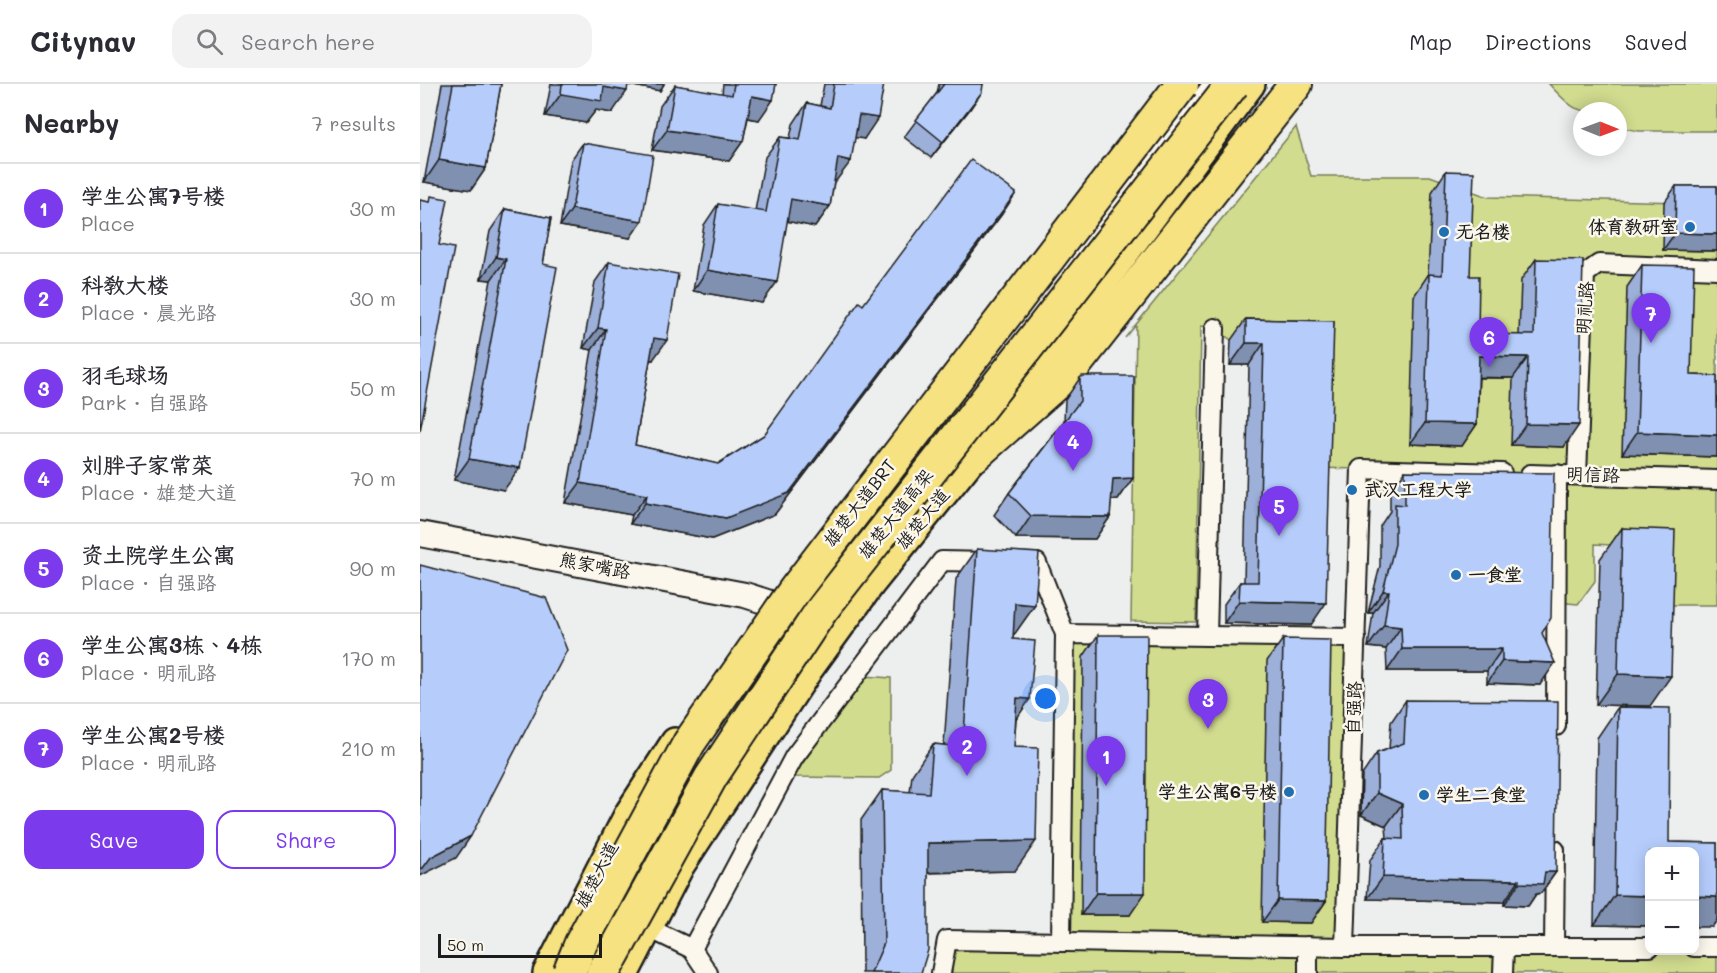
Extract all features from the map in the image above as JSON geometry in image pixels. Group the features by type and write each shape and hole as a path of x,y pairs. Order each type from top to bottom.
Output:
{"highway":[{"name":"雄楚大道高架","path":"569,973 581,943 689,743 794,591 1182,84"},
{"name":"雄楚大道高架","path":"603,973 711,777 820,610 1233,84"},
{"path":"974,456 1071,370 1296,84"}],"main road":[{"name":"雄楚大道","path":"547,973 629,813 740,642 1165,84"},
{"name":"雄楚大道","path":"625,973 686,856 809,669 870,585 974,456 1251,84"},
{"path":"607,856 603,885 613,904 628,913 652,908 667,890"}],"street":[{"name":"明礼路","path":"1577,475 1585,274 1599,264 1717,269"},
{"path":"1207,636 1215,328"},
{"name":"明信路","path":"1361,469 1717,480"},
{"name":"自强路","path":"1345,946 1361,469"},
{"path":"1555,745 1557,474"},
{"name":"熊家嘴路","path":"420,534 745,595 770,603"},
{"path":"692,949 794,757 942,561 1037,563 1065,634 1061,942"},
{"path":"1065,634 1356,638"},
{"path":"1554,947 1555,828"},
{"path":"661,934 692,949 708,973"},
{"path":"941,973 947,940 1308,946 1645,947"},
{"path":"1308,946 1308,973"},
{"path":"1503,973 1504,947"},
{"path":"1699,947 1717,948"}],"lane":[{"name":"雄楚大道BRT","path":"889,492 998,357 1207,84"},
{"path":"584,973 695,767 762,663"}],"green space":[{"path":"1549,84 1717,84 1717,131 1639,131 1627,129 1627,102 1573,102 1573,107"},
{"path":"1296,127 1311,176 1430,176 1488,197 1717,203 1717,605 1661,605 1657,548 1595,544 1595,581 1578,604 1556,602 1557,491 1360,489 1361,469 1315,468 1318,343 1231,340 1215,328 1201,326 1196,622 1131,621 1136,325 1125,338"},
{"path":"1065,634 1356,638 1345,946 1645,950 1645,955 1699,955 1699,948 1717,947 1717,973 941,973 947,940 1061,942"},
{"path":"864,676 891,678 891,770 879,778 793,777"}],"building":[{"path":"453,84 501,84 486,168 439,160"},
{"path":"562,84 628,84 627,91 604,87 602,101 561,94"},
{"path":"734,84 776,84 773,100 752,96 743,141 667,130 675,85 732,95"},
{"path":"834,84 884,84 878,118 859,115 851,161 838,158 830,206 791,199 777,282 707,270 718,204 766,212 780,137 800,140 807,103 830,108"},
{"path":"944,84 983,84 982,92 943,142 916,120"},
{"path":"583,143 653,155 642,221 572,209"},
{"path":"971,160 1016,193 789,493 726,518 645,503 647,495 580,483 606,329 598,328 609,262 678,274 667,340 654,338 635,445 718,464 764,435 859,302 863,305"},
{"path":"1446,171 1474,172 1470,276 1479,276 1478,334 1534,335 1536,259 1583,260 1579,425 1526,424 1528,357 1479,356 1477,424 1425,423 1429,274 1442,275"},
{"path":"1676,186 1717,186 1717,234 1675,233"},
{"path":"431,196 448,199 439,245 454,248 420,431 420,200 430,202"},
{"path":"505,209 551,218 543,264 557,267 520,468 469,459 506,259 496,257"},
{"path":"1642,265 1694,266 1691,375 1717,376 1717,435 1637,432"},
{"path":"1246,319 1334,321 1326,603 1239,601 1240,582 1258,582 1264,343 1246,343"},
{"path":"1082,376 1134,376 1133,478 1113,479 1110,517 1031,516 1009,493 1080,401 1080,378"},
{"path":"1405,471 1554,473 1551,618 1542,633 1555,663 1502,661 1502,649 1402,649 1401,627 1384,625 1389,591 1383,591 1395,544 1395,504 1405,505"},
{"path":"1622,528 1675,530 1671,676 1618,674"},
{"path":"977,549 1039,553 1035,605 1015,603 1013,639 1035,641 1030,699 1017,698 1014,747 1038,748 1036,841 928,843 928,950 921,973 871,973 884,943 882,790 929,793 933,744 963,747"},
{"path":"420,565 546,598 567,650 471,836 431,857 420,869"},
{"path":"1098,635 1147,635 1145,893 1096,893"},
{"name":"学生公寓6号楼","path":"1283,639 1331,640 1326,901 1278,900"},
{"path":"1406,700 1558,701 1556,872 1545,872 1543,884 1519,883 1519,880 1383,877 1385,838 1403,839 1402,804 1377,793 1377,753 1404,743"},
{"path":"1618,707 1670,708 1669,842 1717,843 1717,897 1699,896 1699,847 1645,847 1645,896 1615,895"}],"place":[{"name":"体育教研室","path":"1690,227"},
{"name":"无名楼","path":"1444,232"},
{"name":"学生公寓2号楼","path":"1651,343"},
{"name":"学生公寓3栋、4栋","path":"1489,367"},
{"name":"刘胖子家常菜","path":"1073,471"},
{"name":"武汉工程大学","path":"1352,490"},
{"name":"资土院学生公寓","path":"1279,536"},
{"name":"一食堂","path":"1456,575"},
{"name":"羽毛球场","path":"1208,729"},
{"name":"科教大楼","path":"967,776"},
{"name":"学生公寓7号楼","path":"1106,786"},
{"name":"学生公寓6号楼","path":"1289,792"},
{"name":"学生二食堂","path":"1424,795"}]}
